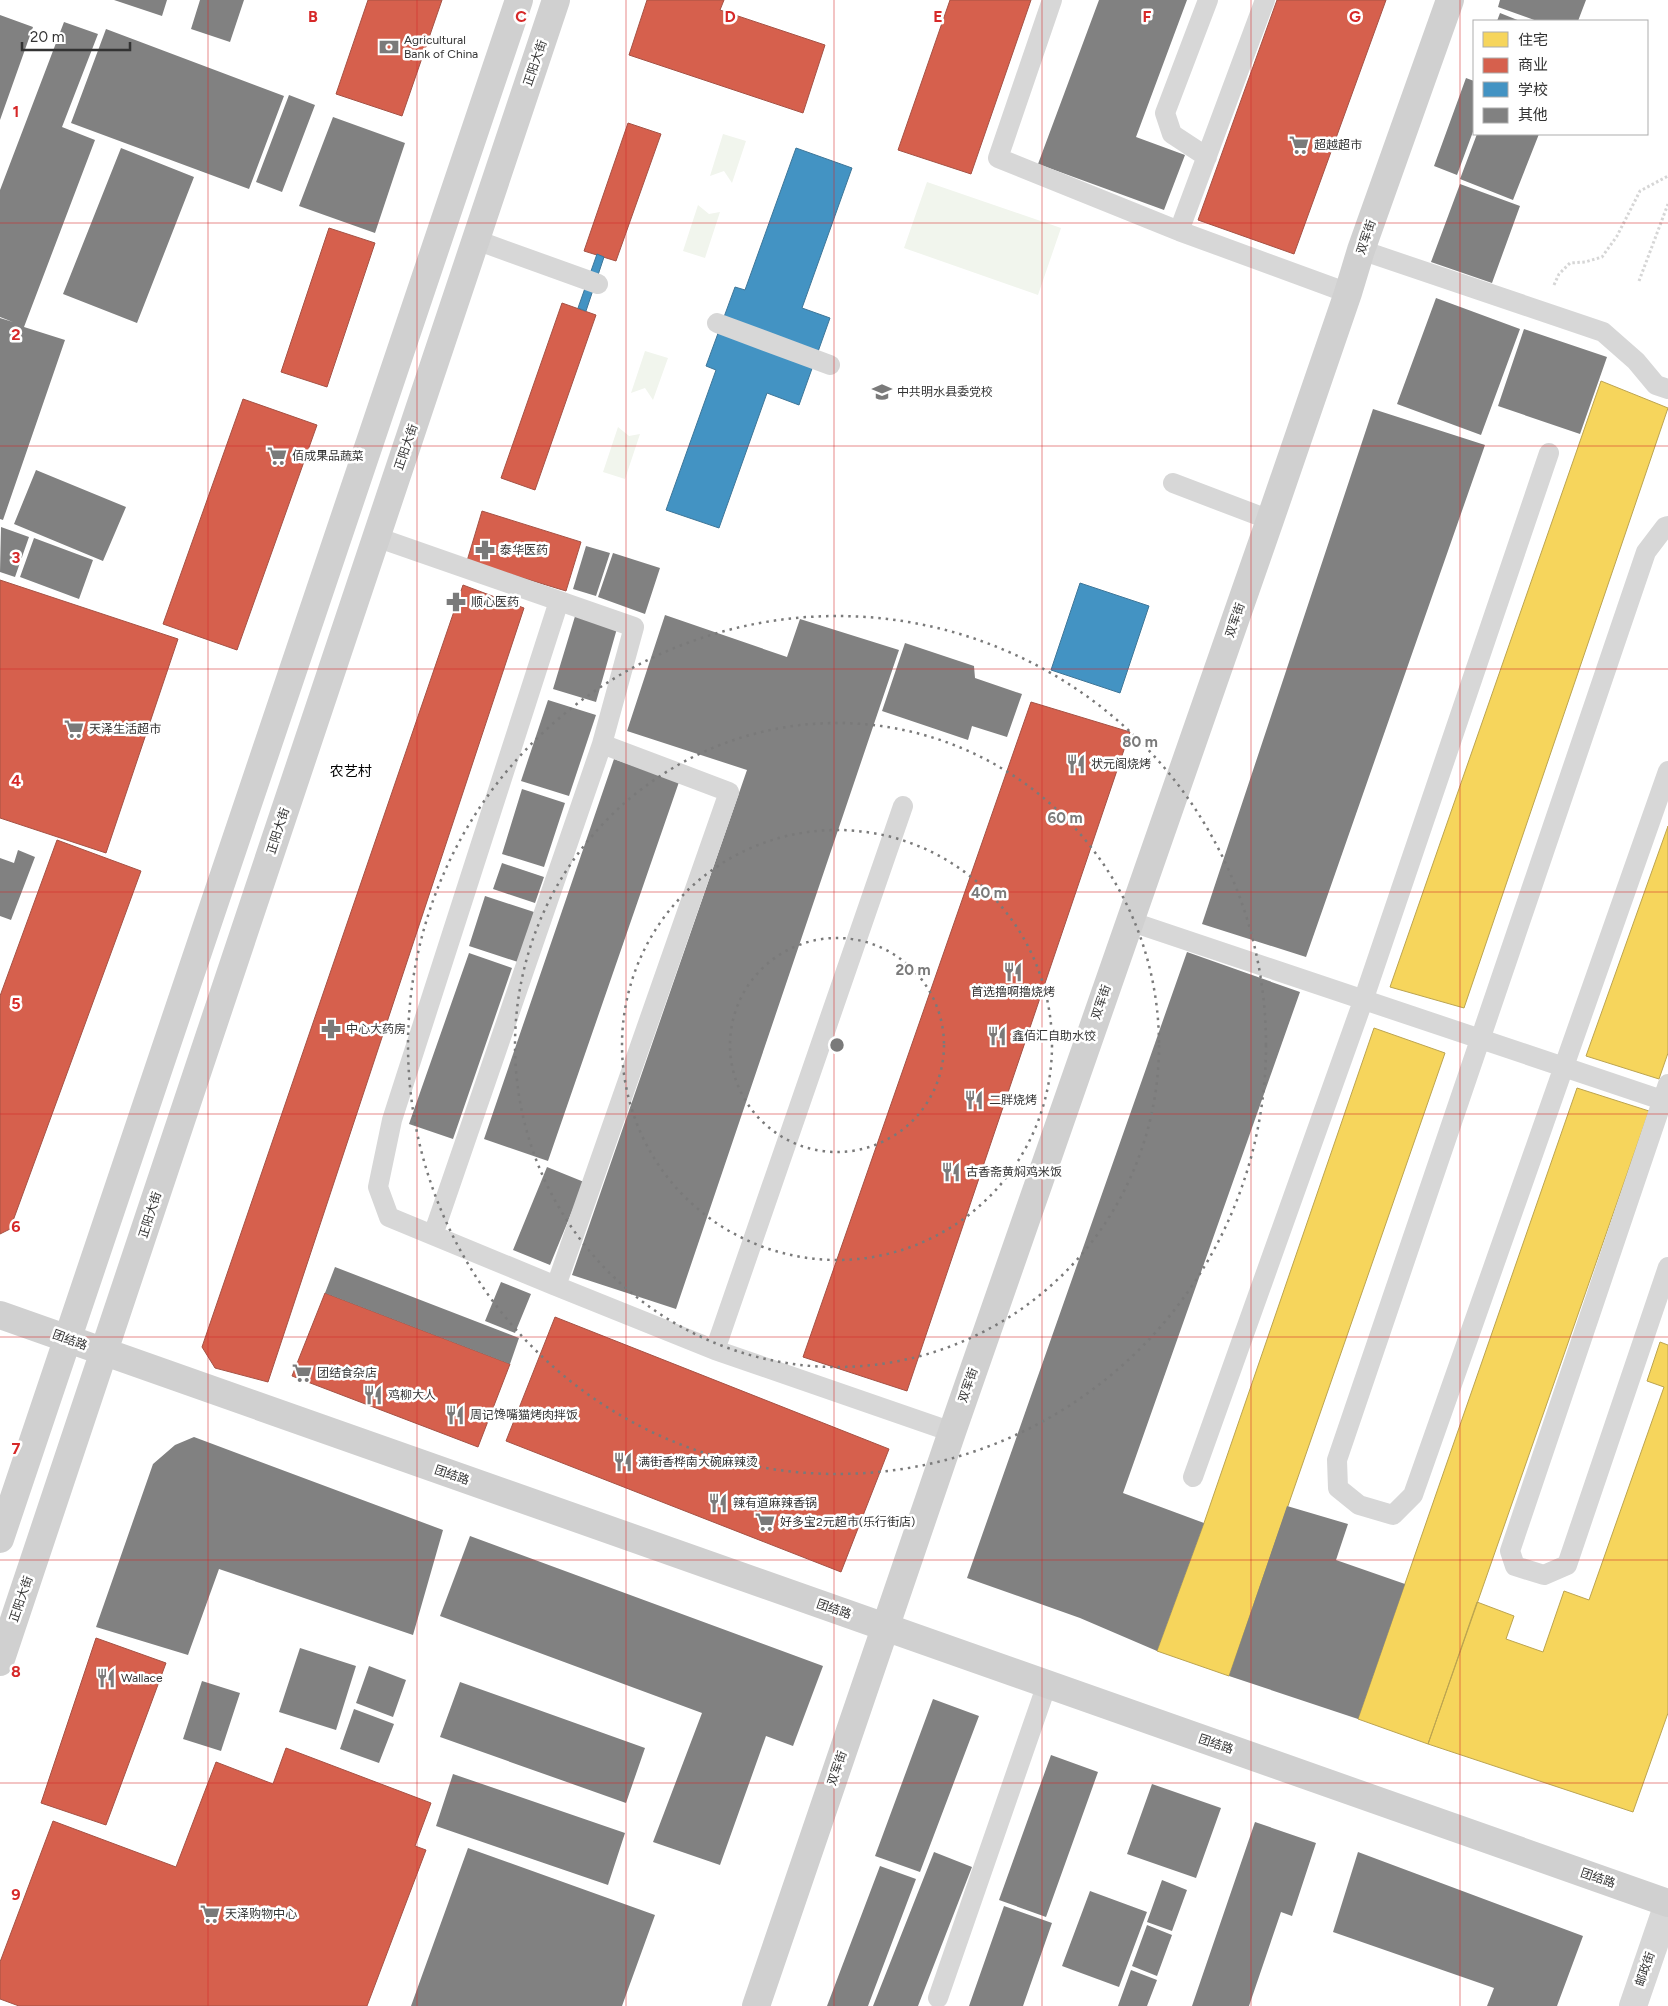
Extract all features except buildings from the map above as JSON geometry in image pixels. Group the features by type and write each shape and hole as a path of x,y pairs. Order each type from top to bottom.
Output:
{"street":[{"path":"0,1539 519,0"},
{"name":"正阳大街","path":"0,1662 556,0"},
{"name":"双军街","path":"756,2006 952,1432 1270,520 1361,250 1450,0"},
{"name":"团结路","path":"0,1315 1668,1904"},
{"name":"邮政街","path":"1633,2006 1668,1904"}],"lane":[{"path":"1052,0 998,158 1180,231 1348,293"},
{"path":"1207,157 1172,134 1165,113 1208,0"},
{"path":"1180,231 1265,0"},
{"path":"476,240 598,284"},
{"path":"1361,250 1603,332 1636,361 1656,385 1668,389"},
{"path":"717,323 830,365"},
{"path":"1193,1477 1363,1001 1549,453"},
{"path":"1174,483 1270,520"},
{"path":"1668,526 1665,527 1646,552 1337,1460 1338,1488 1359,1505 1393,1516 1413,1494 1668,771"},
{"path":"376,537 634,627 602,744 433,1235"},
{"path":"559,601 392,1120 378,1187 388,1217 715,1350 952,1432"},
{"path":"556,1286 729,792 602,744"},
{"path":"715,1350 903,806"},
{"path":"1129,921 1480,1040 1564,1067 1666,1096 1510,1551 1515,1566 1544,1574 1567,1565 1668,1267"},
{"path":"938,1998 1047,1684"}],"path":[{"path":"1544,311 1559,274 1570,263 1586,262 1602,257 1624,223 1640,191 1668,176"},
{"path":"1639,281 1668,204"}],"shaded area":[{"path":"723,134 746,141 732,183 724,171 710,176"},
{"path":"927,182 1061,228 1038,295 904,248"},
{"path":"698,205 709,214 720,212 705,258 683,251"},
{"path":"645,351 668,358 653,400 645,388 631,393"},
{"path":"618,427 629,436 640,434 625,479 603,472"}],"place":[{"name":"Agricultural Bank of China","path":"389,47"},
{"name":"超越超市","path":"1299,145"},
{"name":"中共明水县委党校","path":"882,392"},
{"name":"佰成果品蔬菜","path":"277,456"},
{"name":"泰华医药","path":"485,550"},
{"name":"顺心医药","path":"456,602"},
{"name":"天泽生活超市","path":"74,729"},
{"name":"状元阁烧烤","path":"1076,764"},
{"name":"首选撸啊撸烧烤","path":"1013,972"},
{"name":"中心大药房","path":"331,1029"},
{"name":"鑫佰汇自助水饺","path":"997,1036"},
{"name":"二胖烧烤","path":"974,1100"},
{"name":"古香斋黄焖鸡米饭","path":"951,1172"},
{"name":"团结食杂店","path":"302,1373"},
{"name":"鸡柳大人","path":"373,1395"},
{"name":"周记馋嘴猫烤肉拌饭","path":"455,1415"},
{"name":"满街香桦南大碗麻辣烫","path":"623,1462"},
{"name":"辣有道麻辣香锅","path":"718,1503"},
{"name":"好多宝2元超市(乐行街店)","path":"765,1522"},
{"name":"Wallace","path":"106,1678"},
{"name":"天泽购物中心","path":"210,1914"}],"district":[{"name":"农艺村","path":"351,771"}]}
